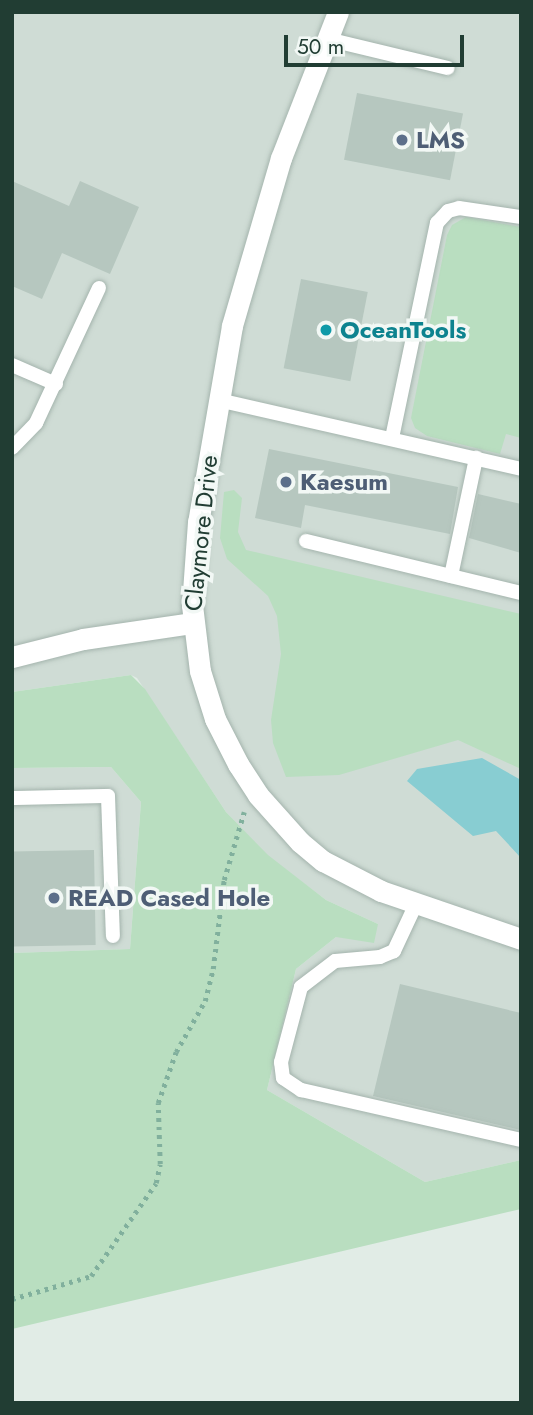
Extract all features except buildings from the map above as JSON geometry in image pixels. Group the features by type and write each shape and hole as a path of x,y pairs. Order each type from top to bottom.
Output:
{"street":[{"name":"Claymore Drive","path":"338,12 260,224 237,304 198,522 193,623 200,671 215,719 258,795 279,821 324,861 415,906 521,939"},
{"path":"12,657 83,639 193,623"}],"lane":[{"path":"327,39 448,68"},
{"path":"392,438 438,223 448,211 459,208 521,217"},
{"path":"12,449 36,423 99,288"},
{"path":"12,365 55,384"},
{"path":"218,400 392,438 521,470"},
{"path":"451,576 477,458"},
{"path":"306,541 521,593"},
{"path":"12,798 108,796 113,936"},
{"path":"415,906 394,951 380,957 335,961 301,987 281,1062 283,1078 301,1090 521,1140"}],"path":[{"path":"12,1299 90,1276 156,1183 160,1164 158,1103 176,1052 205,1001 213,969 223,880 242,815 258,795"}],"shaded area":[{"path":"12,12 521,12 521,1160 425,1182 267,1090 296,969 336,937 378,924 326,900 268,856 226,812 137,678 131,675 12,692"},
{"path":"111,767 141,802 130,949 12,953 12,768"}],"green space":[{"path":"466,217 521,227 521,438 506,434 500,454 427,436 415,428 411,418 447,235 452,225"},
{"path":"234,490 242,498 238,532 246,550 521,614 521,769 458,740 339,775 286,777 273,743 271,720 281,654 277,616 268,596 227,559 220,538 224,492"},
{"path":"131,675 145,689 226,812 268,855 326,900 378,924 374,943 336,937 296,969 267,1090 425,1182 521,1160 521,1209 12,1329 12,953 130,949 141,802 111,767 12,768 12,692"}],"water":[{"path":"482,758 521,780 521,858 496,831 473,836 407,781 417,769"}],"place":[{"name":"LMS","path":"402,140"},
{"name":"OceanTools","path":"326,330"},
{"name":"Kaesum","path":"286,482"},
{"name":"READ Cased Hole","path":"54,898"}]}
